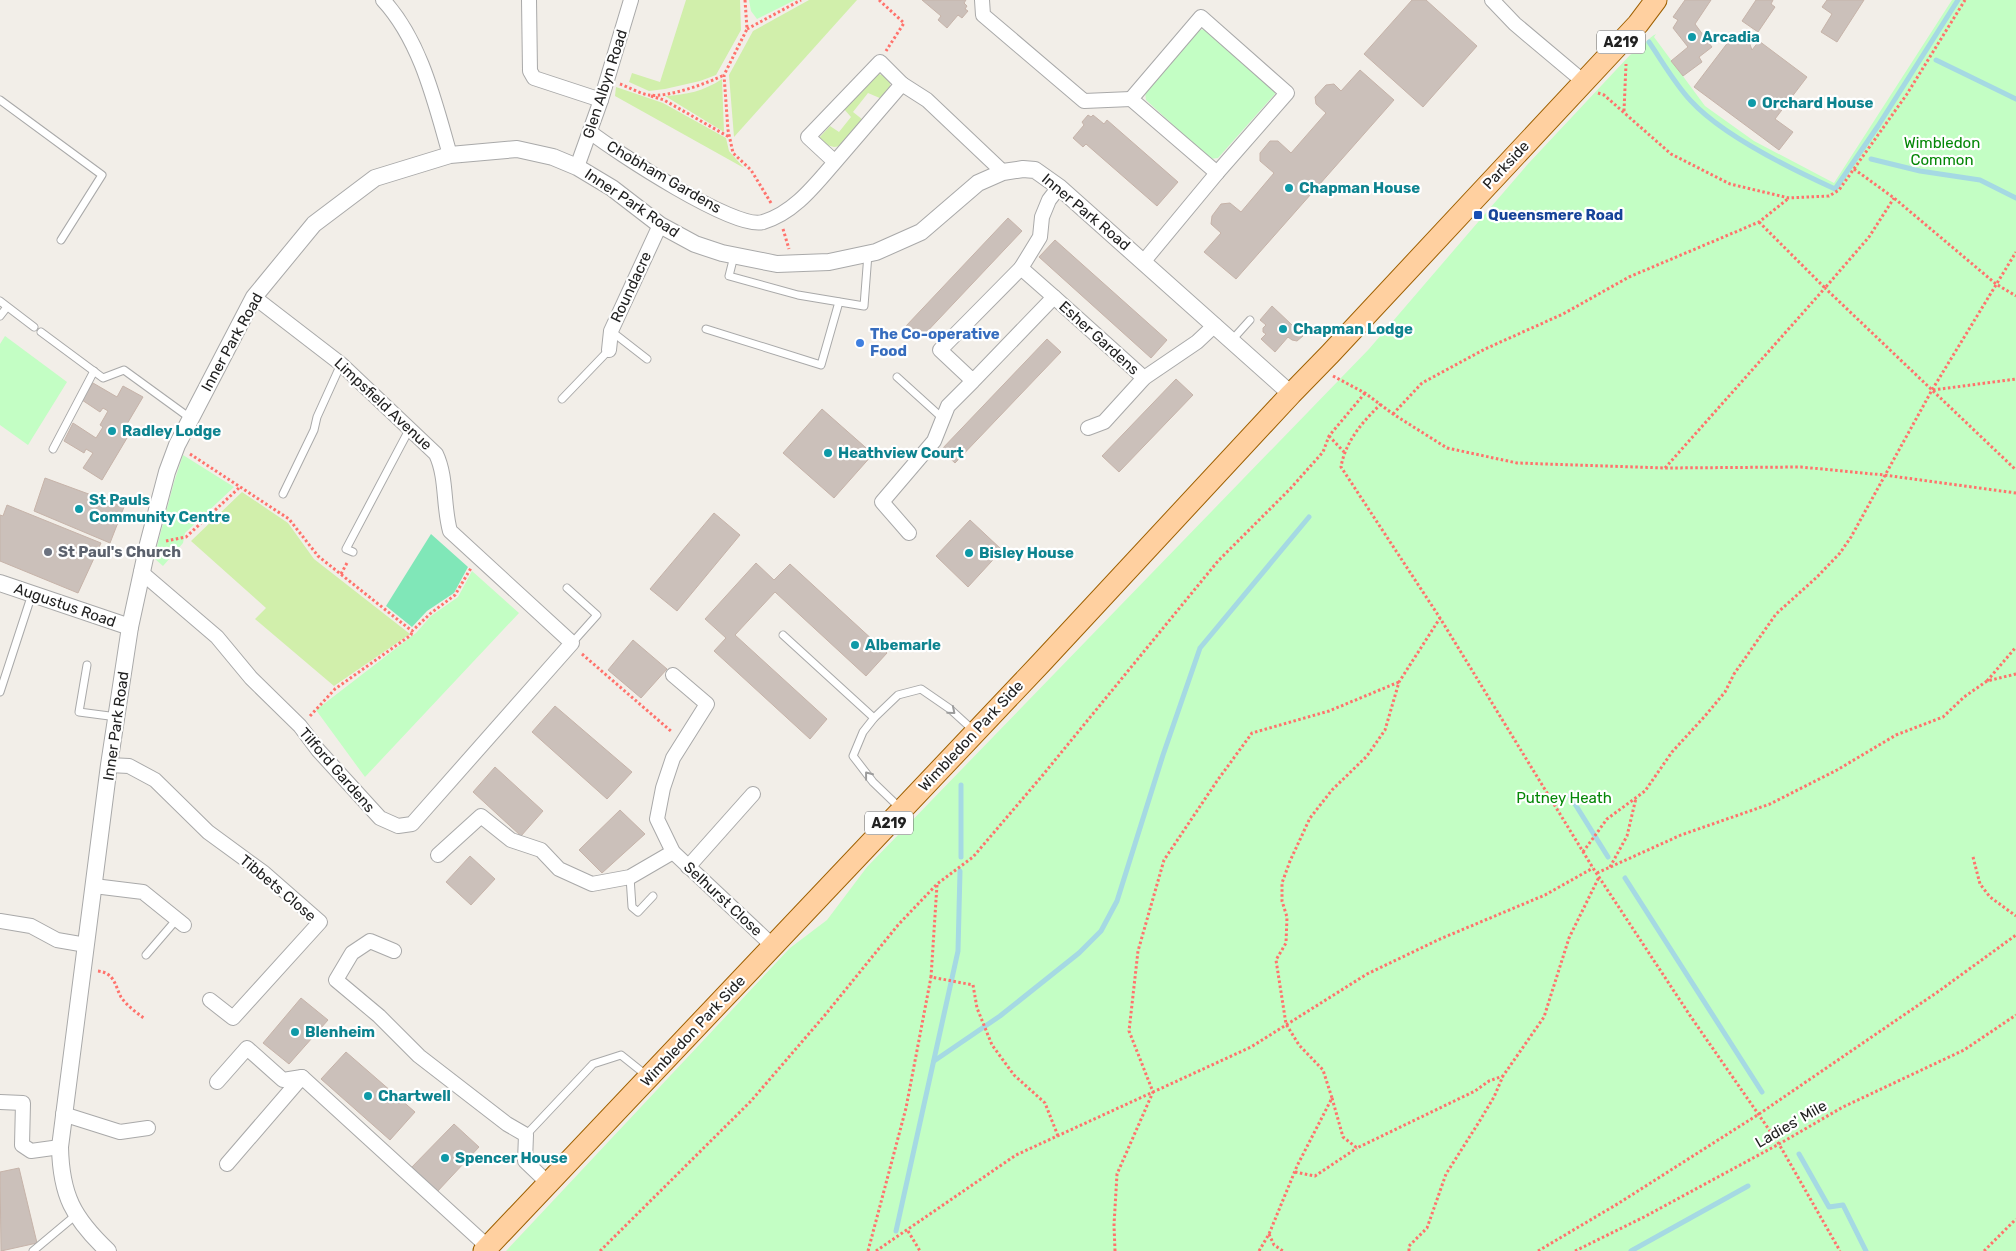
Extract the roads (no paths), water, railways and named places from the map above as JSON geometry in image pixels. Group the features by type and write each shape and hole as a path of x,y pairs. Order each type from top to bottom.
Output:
{"main road":[{"name":"Parkside","path":"1291,394 1638,24 1656,0"},
{"name":"Wimbledon Park Side","path":"486,1249 650,1078 1291,394"}],"street":[{"path":"383,0 413,46 426,76 450,155"},
{"path":"529,0 530,71 534,78 601,100"},
{"name":"Glen Albyn Road","path":"577,167 601,100 631,0"},
{"path":"982,0 983,15 1084,101 1131,99 1217,173"},
{"path":"1492,0 1515,24 1584,82"},
{"path":"1131,99 1201,17 1287,93 1144,261"},
{"path":"835,162 808,137 880,62 902,84 927,100 1003,172"},
{"name":"Chobham Gardens","path":"590,132 688,195 746,222 761,223 785,214 835,162 902,84"},
{"name":"Inner Park Road","path":"108,1251 94,1238 76,1215 64,1188 60,1168 60,1147 109,765 118,717 130,627 141,572 167,472 177,445 254,297 314,224 375,178 450,155 517,149 553,157 577,167 612,188 660,225 695,244 734,256 777,264 792,264 830,262 876,252 922,232 978,183 1003,172 1023,169 1036,170 1059,187 1144,261 1291,394"},
{"path":"973,381 940,350 1021,268 1040,237 1042,217 1049,200 1059,187"},
{"name":"Roundacre","path":"608,350 611,331 660,225"},
{"name":"Esher Gardens","path":"1021,268 1144,378"},
{"name":"Limpsfield Avenue","path":"254,297 341,364 410,427 436,454 441,465 446,514 450,531 570,645"},
{"name":"Esher Gardens","path":"909,533 882,502 934,441 948,406 1054,297"},
{"name":"Esher Gardens","path":"1088,428 1104,422 1144,378 1197,342 1215,325"},
{"name":"Tilford Gardens","path":"141,572 217,637 251,678 300,726 318,750 380,818 398,826 412,824 570,645"},
{"name":"Augustus Road","path":"0,583 130,627"},
{"name":"Selhurst Close","path":"673,675 707,704 673,758 663,788 657,819 673,852 773,946"},
{"name":"Tibbets Close","path":"109,765 129,766 155,780 208,832 264,873 320,922 234,1018 210,1000"},
{"path":"688,867 753,794"},
{"name":"Selhurst Close","path":"438,855 480,816 511,840 541,850 559,869 592,884 630,877 673,852"},
{"path":"94,886 143,892 181,922"},
{"path":"0,921 31,926 57,940 86,945"},
{"path":"394,951 370,941 352,953 336,980 379,1016 419,1056 507,1124 526,1135 525,1161 549,1184"},
{"path":"217,1082 247,1048 284,1080 302,1077"},
{"path":"227,1164 302,1077"},
{"path":"302,1077 486,1249"},
{"path":"0,1102 23,1103 22,1144 31,1151 60,1147"},
{"path":"63,1114 120,1132 148,1128"}],"lane":[{"path":"0,100 102,175 61,240"},
{"path":"734,256 729,276 798,294 864,306 868,254"},
{"path":"0,301 34,327"},
{"path":"706,329 821,365 840,302"},
{"path":"0,316 7,306"},
{"path":"1231,340 1250,320"},
{"path":"611,331 647,359"},
{"path":"41,332 102,378 124,370 191,418"},
{"path":"562,399 608,350"},
{"path":"283,494 314,430 317,417 341,364"},
{"path":"53,449 94,371"},
{"path":"897,377 939,415 945,415"},
{"path":"352,552 346,549 410,427"},
{"path":"567,588 597,616 570,645"},
{"path":"0,692 32,594"},
{"path":"783,635 874,718"},
{"path":"87,665 79,712 118,717"},
{"path":"902,810 873,782 853,756 862,732 874,718 898,695 921,689 950,709 975,732"},
{"path":"630,877 632,907 638,912 653,896"},
{"path":"146,955 181,922"},
{"path":"526,1135 593,1064 621,1055 650,1078"},
{"path":"33,1251 76,1215"}],"waterway":[{"path":"1649,42 1691,101 1721,127 1759,151 1835,189 1878,126 1958,0"},
{"path":"1936,60 2016,99"},
{"path":"1871,159 1920,171 1980,180 2016,198"},
{"path":"934,1061 1000,1016 1079,953 1101,931 1117,901 1163,755 1200,648 1309,517"},
{"path":"961,785 961,857"},
{"path":"1570,796 1608,857"},
{"path":"896,1231 958,951 960,871"},
{"path":"1625,878 1762,1092"},
{"path":"1799,1154 1829,1207 1843,1205 1866,1251"},
{"path":"1631,1251 1748,1186"}],"place":[{"name":"Arcadia","path":"1692,37"},
{"name":"Orchard House","path":"1752,103"},
{"name":"Chapman House","path":"1289,188"},
{"name":"Queensmere Road","path":"1478,215"},
{"name":"Chapman Lodge","path":"1283,329"},
{"name":"The Co-operative Food","path":"860,343"},
{"name":"Radley Lodge","path":"112,431"},
{"name":"Heathview Court","path":"828,453"},
{"name":"St Pauls Community Centre","path":"79,509"},
{"name":"St Paul's Church","path":"48,552"},
{"name":"Bisley House","path":"969,553"},
{"name":"Albemarle","path":"855,645"},
{"name":"Blenheim","path":"295,1032"},
{"name":"Chartwell","path":"368,1096"},
{"name":"Spencer House","path":"445,1158"}],"park label":[{"name":"Wimbledon Common","path":"1942,152"},
{"name":"Putney Heath","path":"1564,798"}]}
